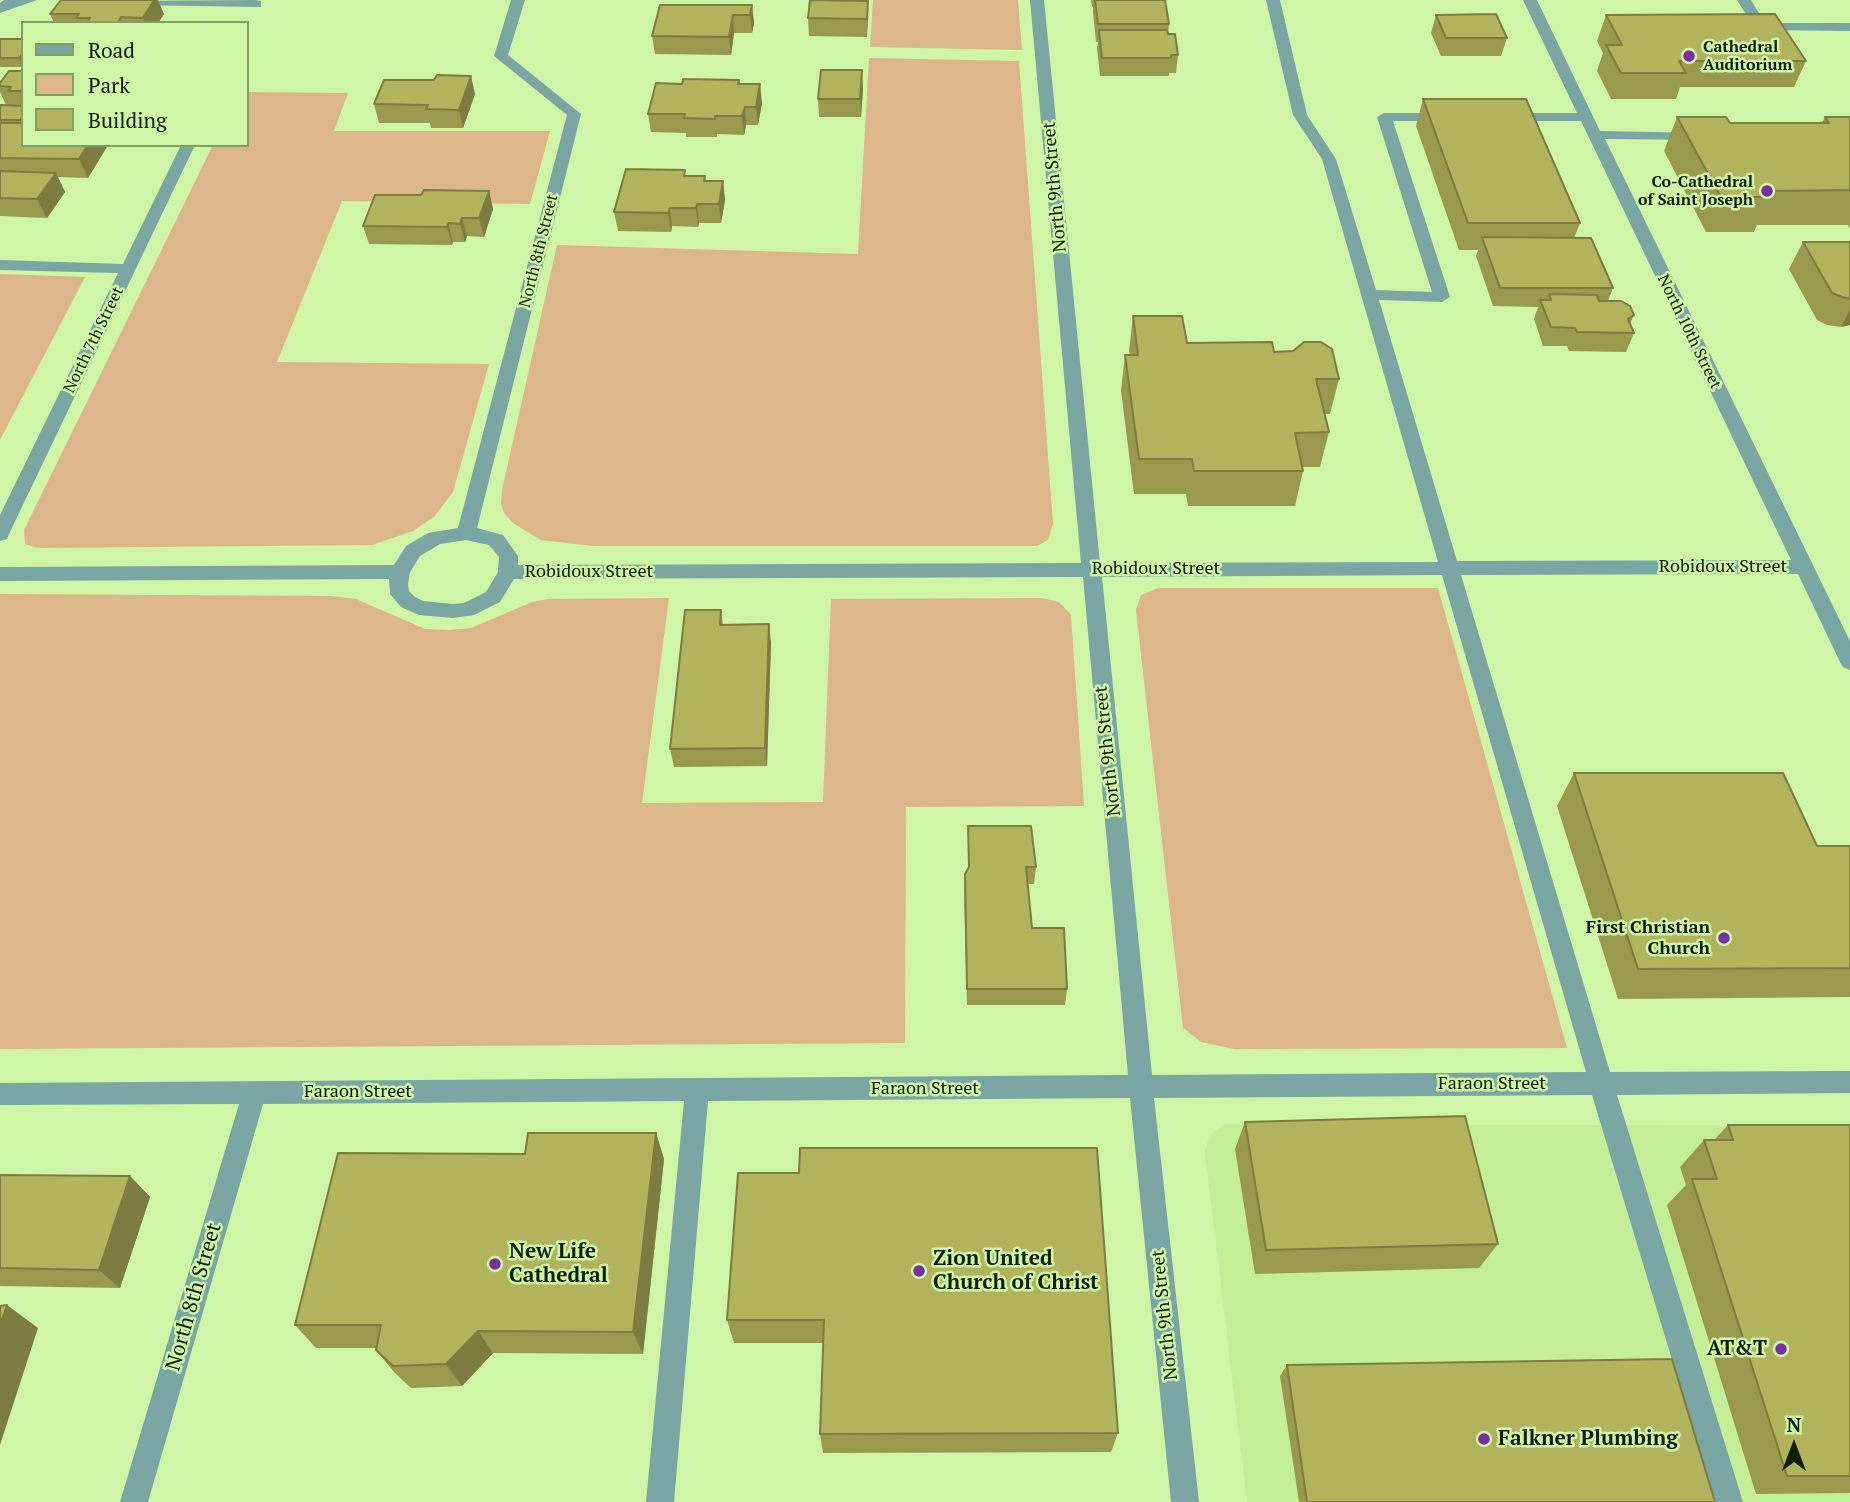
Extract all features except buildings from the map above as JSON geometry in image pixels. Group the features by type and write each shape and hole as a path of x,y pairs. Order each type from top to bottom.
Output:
{"street":[{"path":"0,9 9,3 30,0"},
{"name":"North 8th Street","path":"466,533 574,114 501,56 518,0"},
{"name":"North 9th Street","path":"1037,0 1141,1087 1185,1502"},
{"path":"1273,0 1300,115 1329,159 1601,1083 1729,1502"},
{"name":"North 10th Street","path":"1530,0 1850,662"},
{"path":"1744,0 1762,27 1850,27"},
{"path":"122,1 257,2 248,21"},
{"path":"1369,295 1442,297 1384,117 1464,117"},
{"path":"1491,117 1585,117"},
{"path":"1595,135 1716,136"},
{"name":"North 7th Street","path":"0,534 187,147"},
{"path":"0,265 128,268"},
{"path":"466,533 496,540 509,556 508,572 493,597 467,610 453,611 419,608 408,602 400,594 398,583 406,559 424,543 444,536 466,533"},
{"name":"Robidoux Street","path":"508,572 1803,566"},
{"path":"0,574 400,572"},
{"name":"Faraon Street","path":"0,1094 1850,1082"},
{"path":"660,1502 697,1090"},
{"name":"North 8th Street","path":"134,1502 254,1093"}],"shaded area":[{"path":"1225,1124 1850,1126 1850,1502 1247,1502 1205,1152 1209,1136"}],"green space":[{"path":"873,0 1018,0 1022,50 870,47"},
{"path":"869,58 1019,61 1053,524 1048,540 1037,546 593,546 541,540 514,524 504,513 501,504 502,490 557,245 858,254"},
{"path":"248,92 348,93 334,131 550,131 530,204 342,201 277,362 489,364 453,492 434,517 413,531 372,545 38,548 25,544 24,530 212,147 248,147"},
{"path":"0,274 85,277 0,440"},
{"path":"1158,588 1438,588 1567,1048 1234,1049 1201,1042 1183,1028 1136,610 1141,595"},
{"path":"0,594 331,596 356,599 425,629 449,630 471,628 532,602 548,599 669,598 642,803 823,802 831,599 1041,598 1059,602 1071,615 1084,806 906,807 905,1043 0,1049"}],"place":[{"name":"Cathedral Auditorium","path":"1689,56"},
{"name":"Co-Cathedral of Saint Joseph","path":"1767,191"},
{"name":"First Christian Church","path":"1724,938"},
{"name":"New Life Cathedral","path":"495,1264"},
{"name":"Zion United Church of Christ","path":"919,1271"},
{"name":"AT&T","path":"1781,1349"},
{"name":"Falkner Plumbing","path":"1484,1439"}]}
